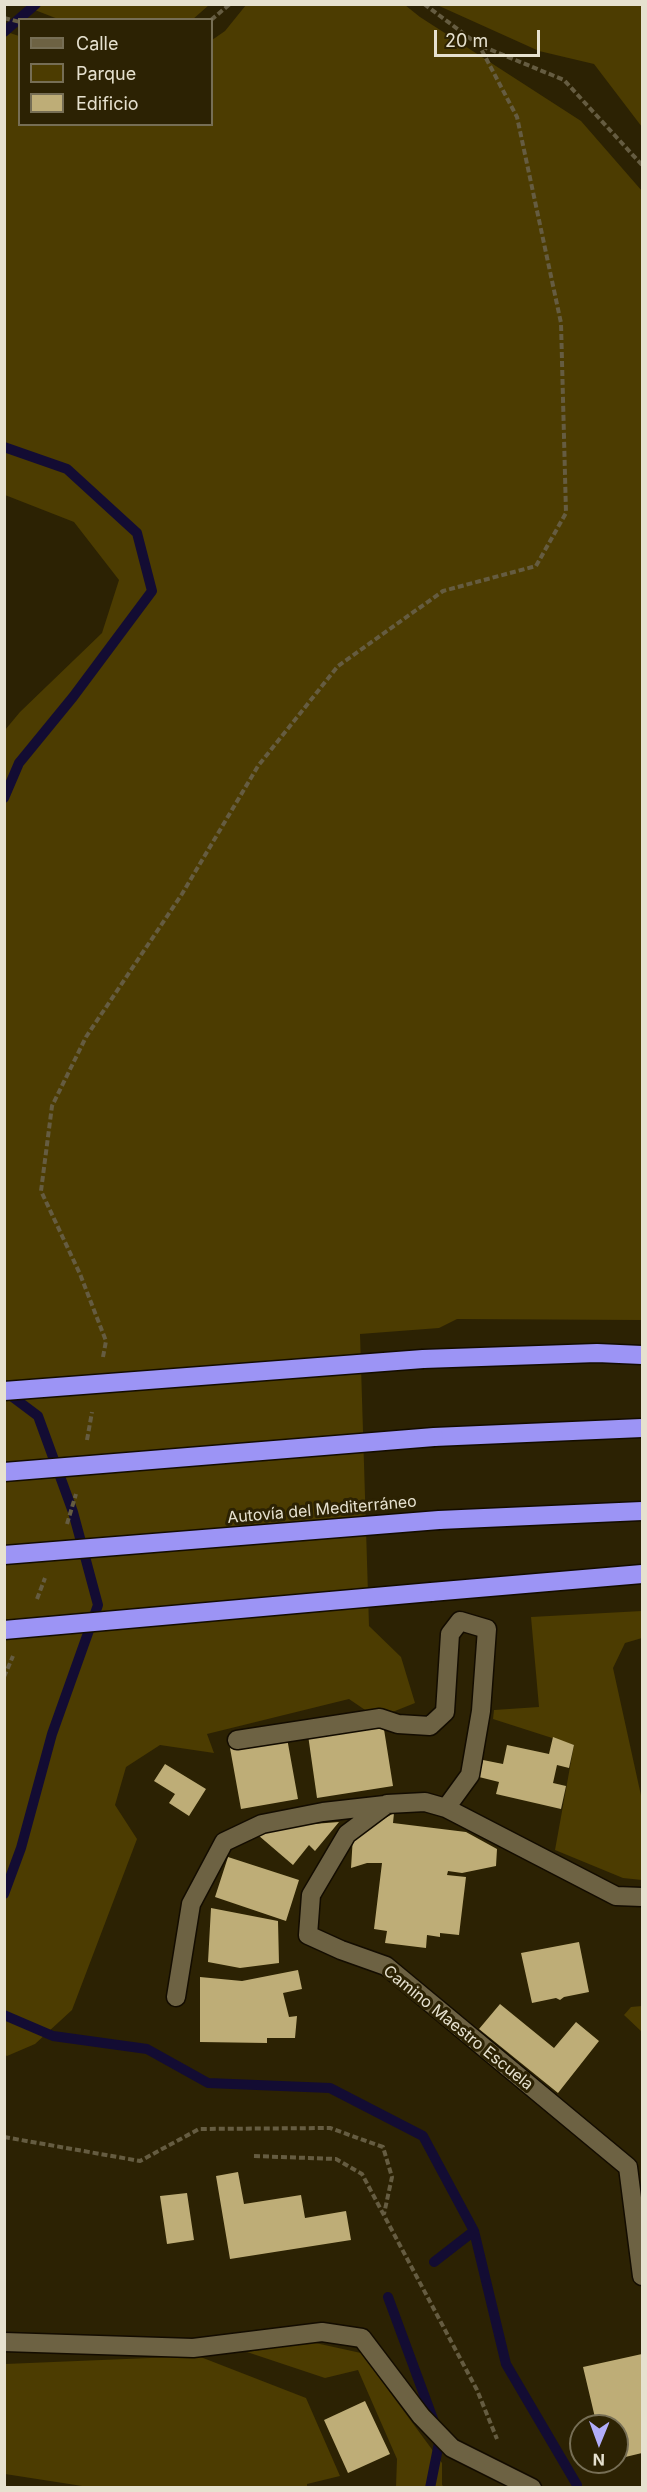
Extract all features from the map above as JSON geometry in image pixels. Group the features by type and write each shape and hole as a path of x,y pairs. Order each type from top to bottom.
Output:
{"highway":[{"path":"4,1391 423,1359 597,1353 642,1355"},
{"path":"4,1472 434,1437 642,1428"},
{"name":"Autovía del Mediterráneo","path":"4,1555 439,1520 642,1511"},
{"path":"4,1630 642,1574"}],"street":[{"path":"237,1740 380,1718 399,1724 430,1726 445,1712 450,1634 460,1621 478,1626 487,1629 482,1711 470,1775 446,1808"},
{"path":"176,1997 191,1904 224,1842 261,1824 323,1812 424,1802 446,1808 616,1896 642,1897"},
{"name":"Camino Maestro Escuela","path":"387,1804 347,1834 311,1895 308,1935 386,1966 628,2168 642,2276"},
{"path":"4,2342 193,2348 322,2332 362,2338 421,2416 452,2448 532,2487"}],"path":[{"path":"213,18 230,4"},
{"path":"424,4 479,45 564,80 642,165"},
{"path":"102,1364 106,1341 80,1274 41,1191 52,1106 86,1037 182,894 258,766 338,666 443,591 536,566 566,513 561,323 517,117 479,45"},
{"path":"86,1443 93,1409"},
{"path":"64,1533 73,1512 77,1489"},
{"path":"33,1608 46,1576"},
{"path":"4,1677 15,1651"},
{"path":"4,2137 140,2161 198,2129 330,2128 383,2147 392,2177 384,2214"},
{"path":"254,2156 336,2159 362,2174 477,2390 513,2478"}],"green space":[{"path":"22,5 209,5 194,18 55,18"},
{"path":"246,5 405,5 581,121 642,191 642,1320 457,1319 439,1328 360,1334 369,1626 401,1657 415,1703 390,1713 371,1714 349,1699 207,1734 214,1753 160,1745 126,1767 115,1805 137,1839 72,2010 35,2044 7,2056 4,2054 5,730 20,712 102,633 119,580 74,522 5,495 4,31 18,36 18,126 213,126 213,39 225,31"},
{"path":"437,5 642,5 642,127 594,64 539,51"},
{"path":"642,1611 642,1638 625,1643 613,1668 642,1800 642,1880 623,1878 555,1850 574,1745 493,1719 494,1710 539,1707 531,1617"},
{"path":"642,2006 642,2032 624,2015 631,2007"},
{"path":"311,2342 361,2353 442,2463 442,2485 444,2487 396,2487 397,2459 358,2370 325,2378 247,2352"},
{"path":"198,2356 306,2398 340,2476 307,2484 307,2488 95,2488 5,2474 5,2364"}],"building":[{"path":"383,1723 393,1786 317,1798 308,1735"},
{"path":"553,1737 574,1745 569,1768 557,1765 553,1783 566,1786 561,1809 496,1794 499,1782 479,1777 483,1760 503,1764 507,1745 549,1754"},
{"path":"287,1738 298,1799 241,1809 230,1748"},
{"path":"165,1764 206,1789 189,1816 169,1803 175,1794 154,1781"},
{"path":"394,1813 393,1823 466,1832 497,1849 496,1866 462,1873 448,1871 447,1875 466,1877 459,1935 440,1933 440,1937 427,1935 426,1948 385,1943 387,1931 374,1929 382,1863 367,1863 351,1868 353,1836"},
{"path":"339,1822 315,1851 309,1845 293,1865 258,1835 287,1826"},
{"path":"228,1857 299,1880 286,1921 215,1897"},
{"path":"211,1908 278,1921 279,1963 240,1968 208,1962"},
{"path":"579,1942 589,1992 564,1997 560,2000 556,1998 532,2003 521,1953"},
{"path":"298,1970 302,1989 283,1993 289,2017 297,2016 295,2038 267,2038 267,2043 200,2042 200,1977 242,1981"},
{"path":"500,2004 554,2048 576,2022 599,2041 558,2093 479,2029"},
{"path":"238,2172 244,2204 301,2195 305,2218 346,2211 351,2240 230,2259 216,2176"},
{"path":"187,2193 194,2240 167,2244 160,2196"},
{"path":"642,2354 642,2453 629,2456 629,2414 594,2414 583,2367"},
{"path":"365,2401 390,2454 348,2473 324,2420"}],"waterway":[{"path":"20,18 36,4"},
{"path":"4,32 18,20"},
{"path":"4,447 67,469 137,533 152,591 73,697 19,763 4,798"},
{"path":"4,1894 21,1848 52,1734 98,1605 73,1512 38,1416 6,1392"},
{"path":"4,2015 53,2036 147,2049 208,2083 330,2088 423,2136 474,2231 506,2364 577,2485"},
{"path":"434,2262 474,2231"},
{"path":"388,2297 440,2438 430,2488"}]}
